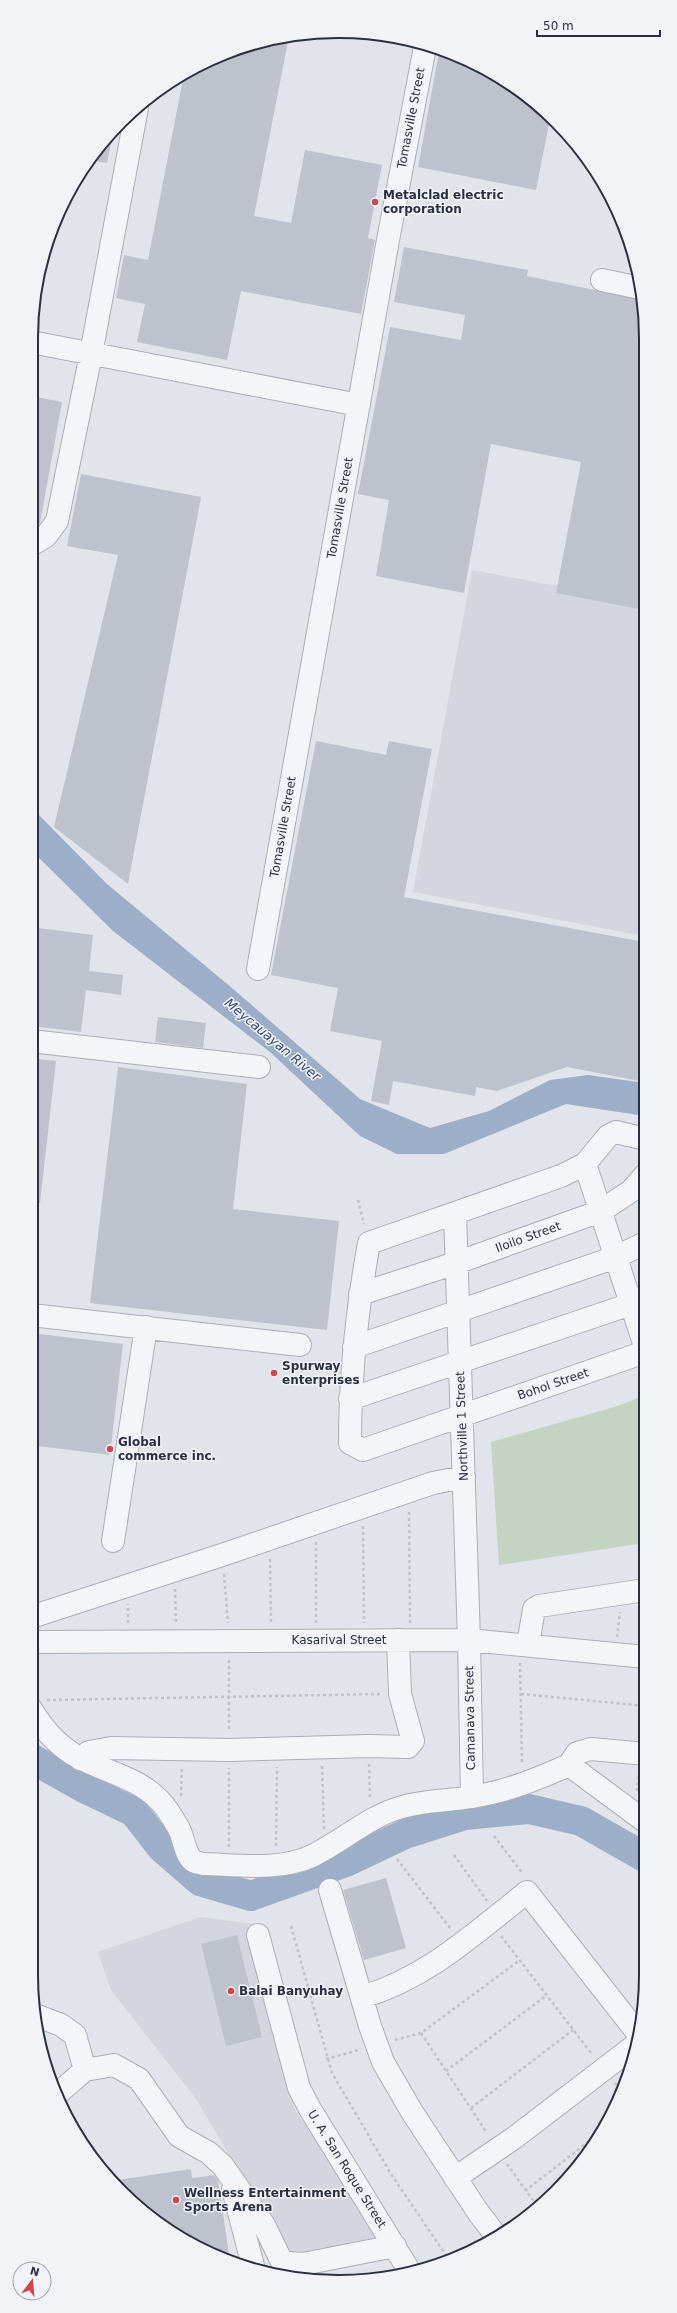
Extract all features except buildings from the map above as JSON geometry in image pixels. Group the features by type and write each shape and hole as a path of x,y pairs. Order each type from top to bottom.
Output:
{"street":[{"name":"Tomasville Street","path":"258,969 424,51"},
{"path":"38,541 46,536 57,521 91,354 135,117"},
{"path":"602,280 634,287"},
{"path":"38,343 359,405"},
{"path":"38,1042 259,1067"},
{"path":"585,1164 616,1257 638,1300 460,1363 350,1399 360,1294 369,1242 546,1182 585,1164 612,1133 616,1132 639,1138"},
{"name":"Iloilo Street","path":"360,1294 456,1263 600,1211 631,1191 639,1182"},
{"name":"Northville 1 Street","path":"455,1213 469,1640"},
{"path":"354,1347 458,1310 616,1257 639,1246"},
{"path":"38,1316 300,1345"},
{"path":"113,1541 146,1327"},
{"name":"Bohol Street","path":"350,1399 350,1442 362,1450 639,1354"},
{"path":"38,1615 222,1556 433,1483 464,1477"},
{"path":"524,1644 534,1609 639,1591"},
{"path":"80,1759 89,1752 98,1749 229,1750 369,1746 408,1747 413,1741 400,1694 404,1640"},
{"name":"Kasarival Street","path":"38,1642 469,1640 524,1644 639,1656"},
{"name":"Camanava Street","path":"469,1640 472,1797"},
{"path":"38,1711 48,1734 64,1749 80,1759 148,1790 161,1801 179,1830 189,1855 194,1862 276,1864 300,1860 324,1849 370,1820 404,1806 472,1797 522,1785 569,1765 577,1753 591,1749 639,1754"},
{"path":"569,1765 639,1817"},
{"path":"330,1890 376,2045 400,2094 455,2178 494,2232"},
{"path":"362,1997 386,1990 415,1976 462,1943 527,1892 634,2028"},
{"name":"U. A. San Roque Street","path":"258,1935 299,2088 310,2109 407,2267"},
{"path":"42,2018 61,2025 75,2035 85,2070"},
{"path":"455,2178 498,2150 630,2049"},
{"path":"62,2090 85,2070 114,2065 139,2079 179,2136 209,2153 223,2166 231,2180 248,2201 264,2225 280,2260 289,2263 303,2264 395,2246"},
{"path":"231,2180 252,2262"}],"path":[{"path":"358,1200 369,1242"},
{"path":"404,1640 409,1491"},
{"path":"363,1507 364,1640"},
{"path":"316,1523 316,1640"},
{"path":"269,1539 271,1640"},
{"path":"222,1556 229,1641 229,1864"},
{"path":"175,1570 176,1641"},
{"path":"128,1585 128,1641"},
{"path":"616,1654 621,1593"},
{"path":"522,1785 520,1694 524,1644"},
{"path":"38,1704 229,1696 400,1694"},
{"path":"520,1694 639,1705"},
{"path":"369,1746 370,1820"},
{"path":"321,1747 324,1849"},
{"path":"276,1864 277,1748"},
{"path":"181,1800 183,1749"},
{"path":"494,1836 525,1877 527,1892"},
{"path":"454,1856 520,1960 604,2069"},
{"path":"397,1859 462,1943"},
{"path":"291,1926 326,2059 338,2086 387,2168 446,2255"},
{"path":"326,2059 421,2033 520,1960"},
{"path":"446,2071 546,1995"},
{"path":"470,2108 573,2030"},
{"path":"421,2033 498,2150 535,2202"},
{"path":"525,2190 587,2143"}],"shaded area":[{"path":"472,570 639,601 639,935 413,892"},
{"path":"200,1917 261,1925 305,2064 284,2074 295,2110 397,2258 301,2272 280,2269 243,2178 196,2099 111,1990 98,1952"}],"green space":[{"path":"639,1397 638,1544 499,1565 491,1442 618,1406"}],"water":[{"name":"Meycauayan River","path":"38,814 107,884 232,988 360,1099 430,1128 489,1111 550,1080 588,1075 639,1082 639,1115 566,1104 444,1154 397,1154 360,1136 270,1052 113,931 38,857"}],"waterway":[{"path":"38,1762 82,1787 134,1812 162,1848 200,1881 251,1896 346,1862 405,1834 465,1815 529,1809 581,1821 639,1854"}],"place":[{"name":"Metalclad electric corporation","path":"375,202"},
{"name":"Spurway enterprises","path":"274,1373"},
{"name":"Global commerce inc.","path":"110,1449"},
{"name":"Balai Banyuhay","path":"231,1991"},
{"name":"Wellness Entertainment Sports Arena","path":"176,2200"}]}
